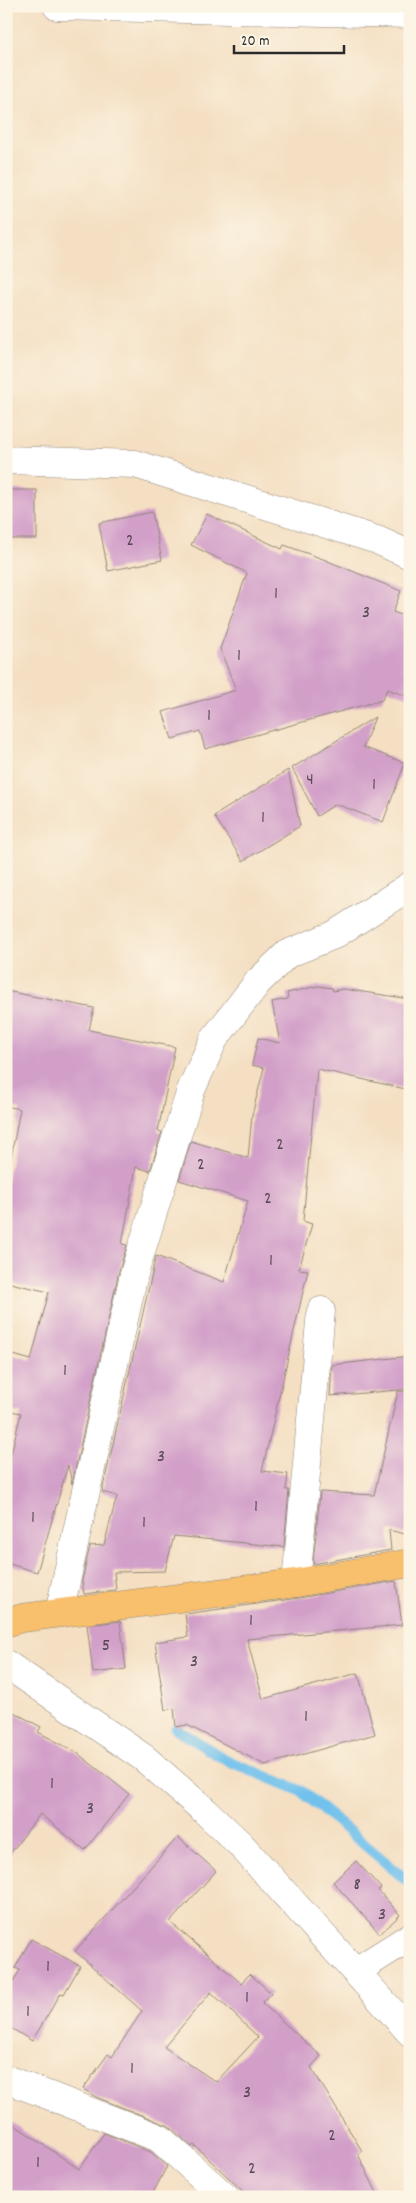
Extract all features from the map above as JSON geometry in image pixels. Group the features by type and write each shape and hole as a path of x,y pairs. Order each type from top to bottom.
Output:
{"main road":[{"path":"6,1623 22,1618 296,1583 410,1563"}],"street":[{"path":"57,6 410,14"},
{"path":"6,460 135,464 377,540 410,555"},
{"path":"58,1614 134,1274 191,1090 214,1039 258,982 287,954 334,935 410,886"},
{"path":"296,1583 322,1311"},
{"path":"6,1664 144,1758 205,1811 239,1843 410,2032"},
{"path":"356,1971 410,1937"},
{"path":"6,2079 159,2138 225,2197"}],"building":[{"path":"6,490 37,490 37,539 6,539"},
{"path":"152,512 162,560 108,571 99,523"},
{"path":"207,514 282,549 284,545 401,591 393,612 410,618 410,697 387,689 382,700 205,749 200,731 172,739 163,712 236,690 220,649 247,573 191,545"},
{"path":"375,717 363,747 405,763 383,822 336,804 317,816 292,768"},
{"path":"288,770 300,826 243,861 214,816"},
{"path":"318,986 332,988 333,991 343,989 410,999 410,1090 317,1069 303,1221 312,1224 299,1269 308,1270 262,1471 288,1474 286,1490 289,1490 284,1547 174,1536 165,1571 114,1572 116,1590 84,1594 82,1581 90,1546 104,1545 117,1496 102,1492 156,1256 224,1282 248,1201 179,1180 191,1141 248,1158 252,1115 264,1068 252,1065 258,1038 280,1043 272,1002 288,999 287,993"},
{"path":"6,991 94,1008 89,1030 175,1047 158,1131 162,1132 150,1171 136,1167 122,1244 127,1245 119,1271 72,1484 68,1465 37,1572 6,1563 6,1474 21,1413 6,1410 6,1353 31,1360 49,1292 6,1282 6,1185 20,1109 6,1106"},
{"path":"410,1356 410,1389 330,1396 332,1365"},
{"path":"398,1391 410,1392 410,1511 405,1534 389,1530 391,1550 313,1564 320,1492 374,1495"},
{"path":"396,1581 402,1625 247,1639 263,1699 358,1673 375,1734 265,1765 187,1725 176,1727 174,1708 165,1710 155,1642 188,1637 185,1614 299,1598"},
{"path":"120,1621 126,1669 93,1673 87,1625"},
{"path":"6,1708 41,1727 38,1732 76,1752 129,1794 85,1850 40,1814 6,1859"},
{"path":"178,1837 216,1871 170,1922 241,1983 250,1974 271,1993 262,2003 321,2056 311,2067 362,2151 358,2154 379,2197 249,2197 194,2145 192,2147 169,2126 96,2097 83,2089 108,2054 112,2057 142,2011 75,1951","holes":["211,1992 258,2037 216,2082 164,2047"]},
{"path":"356,1861 381,1888 378,1890 400,1915 380,1934 333,1882"},
{"path":"31,1939 80,1966 64,1994 61,1993 32,2041 6,2025 6,1993 20,1970 15,1968"},
{"path":"6,2119 79,2169 104,2133 151,2152 167,2166 151,2197 6,2197"}],"waterway":[{"path":"176,1729 224,1759 301,1791 410,1883"}]}
